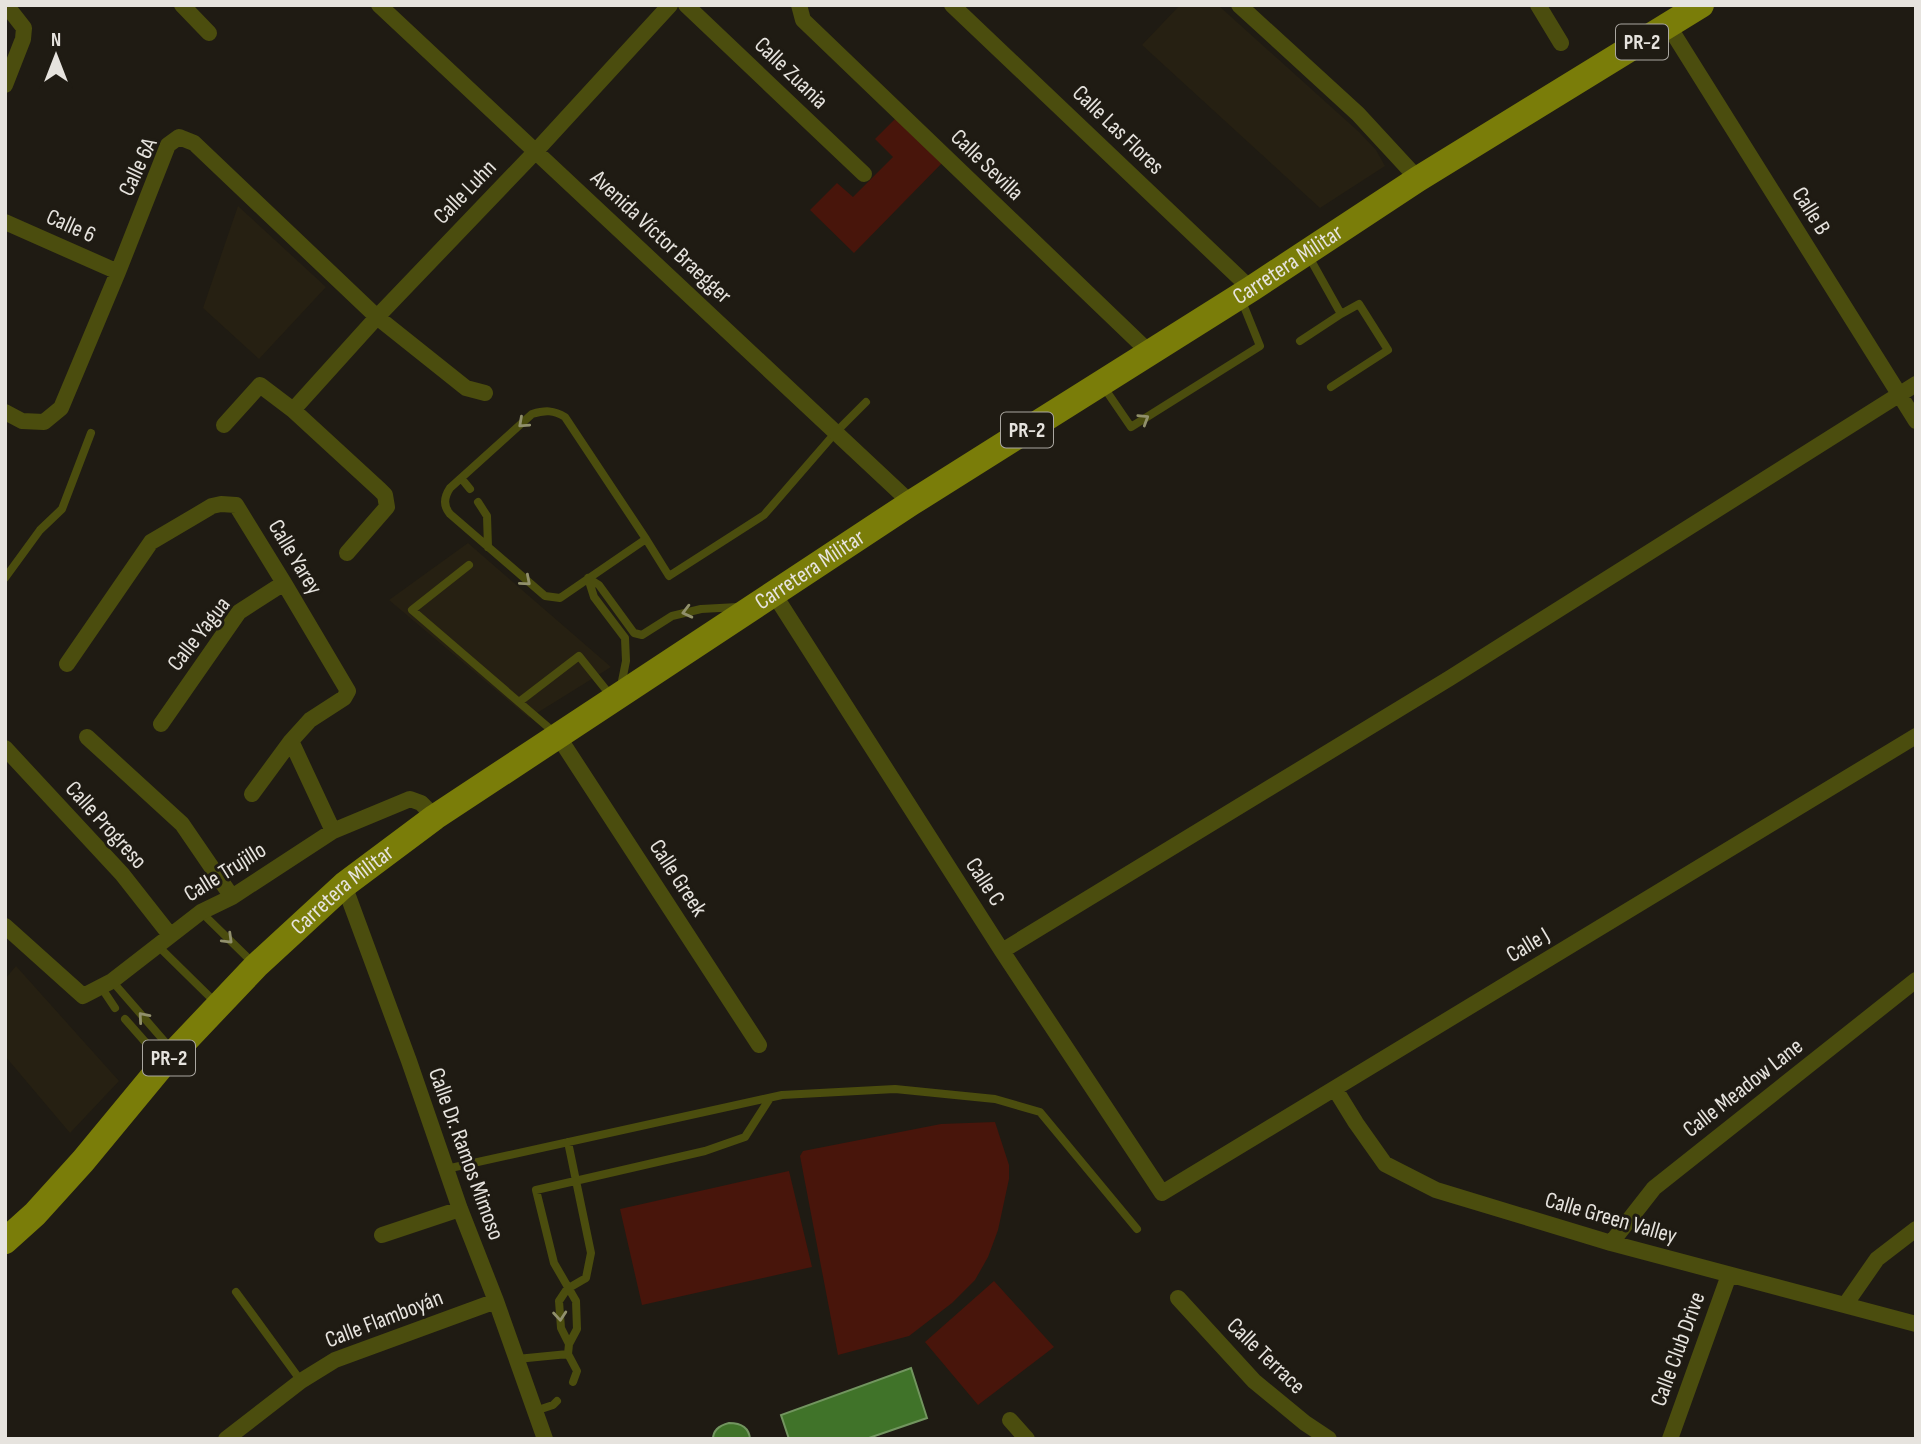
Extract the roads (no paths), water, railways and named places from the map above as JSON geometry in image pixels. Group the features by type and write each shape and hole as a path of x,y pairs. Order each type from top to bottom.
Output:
{"main road":[{"name":"Carretera Militar","path":"5,1241 35,1214 169,1058 256,966 344,886 435,817 911,503 1150,353 1418,179 1701,5"}],"street":[{"path":"5,85 23,39 24,28 6,5"},
{"path":"182,5 209,33"},
{"name":"Avenida Víctor Braegger","path":"379,5 911,503"},
{"name":"Calle Luhn","path":"293,410 670,5"},
{"name":"Calle Zuania","path":"686,5 864,174"},
{"name":"Calle Sevilla","path":"799,5 803,20 1150,353"},
{"name":"Calle Las Flores","path":"953,5 1245,292"},
{"path":"1239,5 1358,114 1418,179"},
{"path":"1538,5 1561,43"},
{"name":"Calle B","path":"1668,26 1916,421"},
{"name":"Calle 6A","path":"5,412 22,421 44,422 61,408 168,145 178,137 194,143 377,317"},
{"name":"Calle 6","path":"5,222 118,272"},
{"path":"377,317 466,388 485,393"},
{"path":"1002,951 1450,678 1916,384"},
{"path":"224,425 260,385 293,410 385,495 387,508 347,553"},
{"name":"Calle Yarey","path":"67,664 151,542 212,506 236,505 348,691 344,698 310,720 291,741"},
{"name":"Calle Yagua","path":"161,724 239,612 284,583"},
{"name":"Calle C","path":"764,600 1162,1193"},
{"name":"Calle Greek","path":"558,736 759,1045"},
{"name":"Calle J","path":"1162,1193 1916,736"},
{"name":"Calle Progreso","path":"87,737 182,824 232,897"},
{"path":"252,794 291,741 332,831"},
{"name":"Calle Progreso","path":"5,748 122,874 164,940"},
{"name":"Calle Trujillo","path":"106,984 201,912 232,897 332,831 410,799 421,803 435,817"},
{"name":"Calle Dr. Ramos Mimoso","path":"344,886 545,1439"},
{"path":"5,926 83,996 106,984"},
{"name":"Calle Meadow Lane","path":"1611,1243 1654,1188 1916,980"},
{"name":"Calle Green Valley","path":"1335,1089 1385,1164 1436,1190 1611,1243 1916,1324"},
{"path":"382,1235 460,1209"},
{"path":"1845,1305 1877,1259 1916,1229"},
{"name":"Calle Club Drive","path":"1670,1439 1729,1275"},
{"name":"Calle Terrace","path":"1178,1298 1254,1381 1329,1439"},
{"name":"Calle Flamboyán","path":"226,1439 301,1381 335,1360 496,1301"},
{"path":"1010,1420 1027,1439"}],"lane":[{"path":"1307,252 1341,314"},
{"path":"1101,384 1131,427 1260,346 1245,292"},
{"path":"1300,341 1359,304 1388,350 1331,387"},
{"path":"646,539 560,598 545,596 447,510 446,494 532,414 550,410 565,417 646,539 668,576 764,515 836,432 866,402"},
{"path":"5,578 40,530 62,509 91,433"},
{"path":"461,478 470,489"},
{"path":"478,502 486,516 488,547"},
{"path":"469,565 412,610 558,736"},
{"path":"588,578 599,585 634,633 642,635 672,616 764,600"},
{"path":"588,578 594,597 625,638 626,661 617,698"},
{"path":"519,702 579,656 617,698"},
{"path":"201,912 256,966"},
{"path":"164,940 218,1005"},
{"path":"106,984 115,1008"},
{"path":"106,984 169,1058"},
{"path":"125,1019 169,1058"},
{"path":"446,1169 782,1095 895,1089 995,1099 1040,1112 1137,1229"},
{"path":"573,1382 577,1371 568,1354 569,1344 577,1329 576,1301 554,1263 537,1190 705,1151 745,1137 770,1098"},
{"path":"568,1142 591,1252 586,1278 567,1289 559,1301 561,1328 569,1344"},
{"path":"236,1292 301,1381"},
{"path":"517,1359 568,1354"},
{"path":"535,1412 557,1401"}]}
